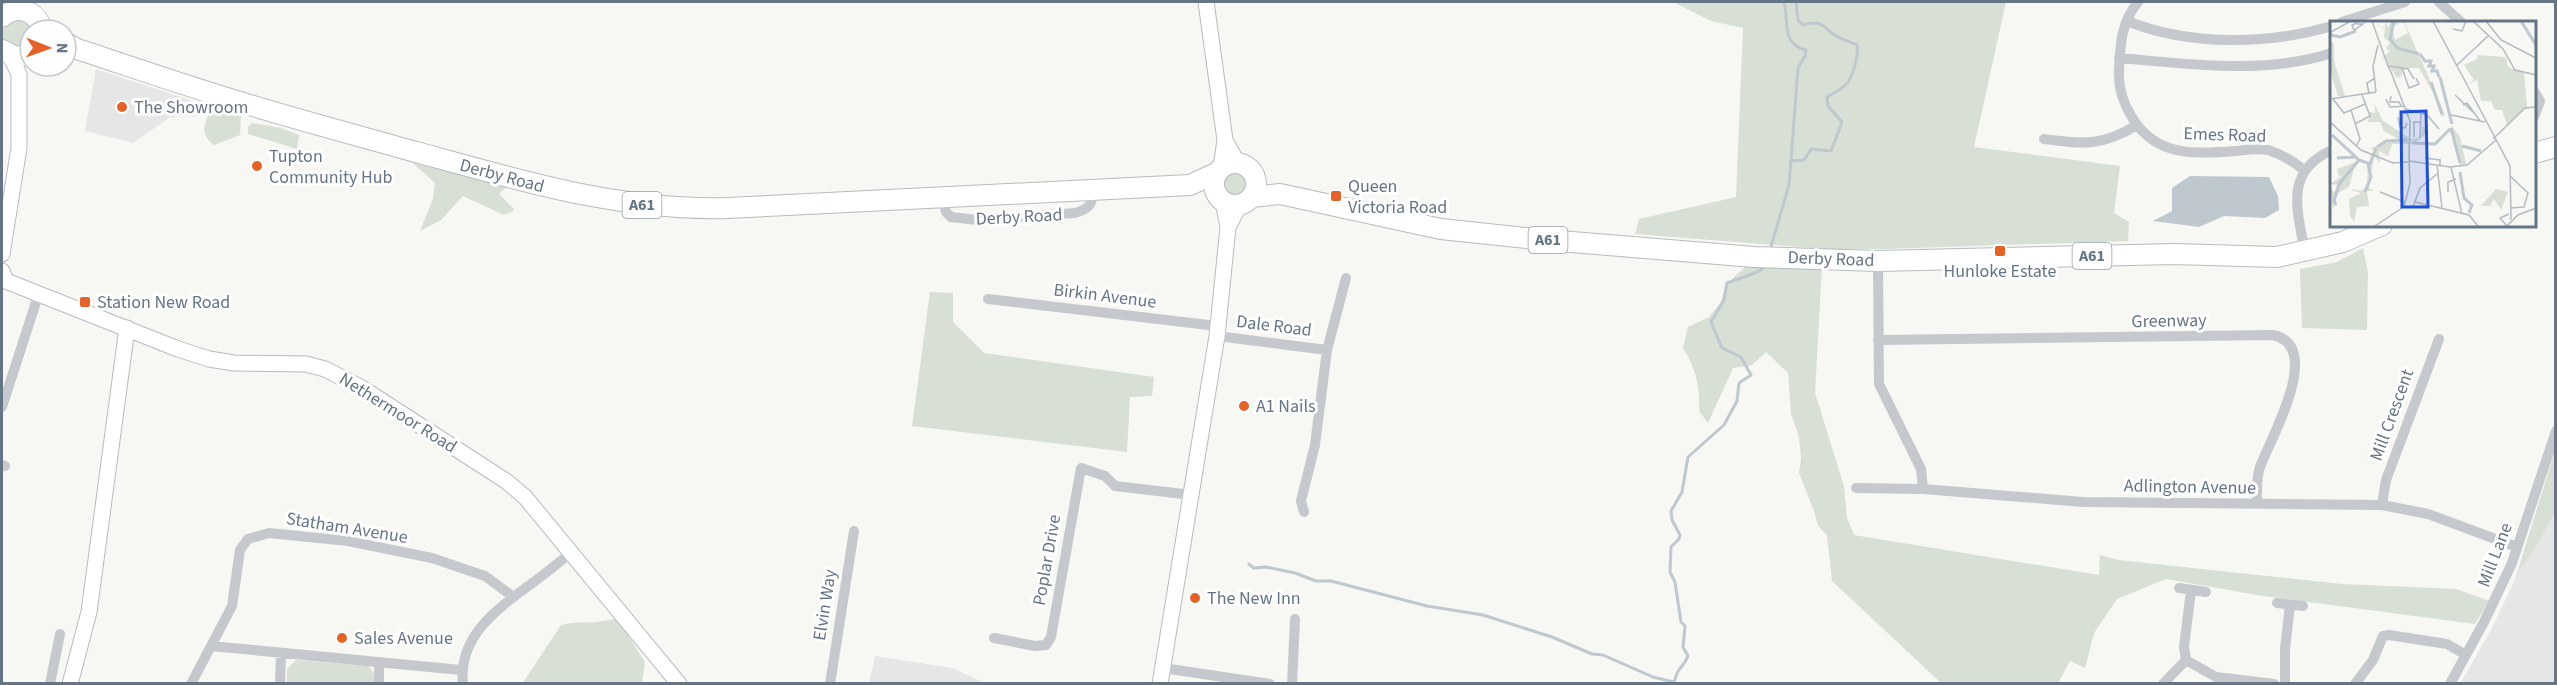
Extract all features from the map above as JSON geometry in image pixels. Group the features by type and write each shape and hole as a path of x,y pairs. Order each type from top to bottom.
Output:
{"highway":[{"path":"5,11 27,11 37,18"},
{"name":"Derby Road","path":"78,50 311,123 553,189 618,202 689,209 1190,185"},
{"path":"2536,153 2556,147"},
{"name":"Derby Road","path":"1225,168 1245,165 1255,177 1280,194"},
{"path":"1225,168 1214,184 1233,199 1256,184 1255,177"},
{"name":"A61","path":"1190,185 1225,168"},
{"name":"A61","path":"1190,185 1233,199"},
{"name":"Derby Road","path":"1233,199 1280,194 1442,229 1535,239 1754,257 1878,261 2174,254 2277,256 2305,252 2343,242 2380,226"}],"street":[{"path":"1206,2 1225,140 1225,168"},
{"name":"Emes Road","path":"2138,2 2122,30 2118,78 2125,106 2137,125 2160,146 2170,149 2200,154 2267,150 2295,163 2304,170"},
{"path":"2345,21 2404,2"},
{"path":"2444,3 2461,21"},
{"path":"2127,21 2189,38 2245,39 2302,34 2330,27"},
{"path":"2119,58 2204,65 2262,65 2309,60 2330,54"},
{"path":"2,254 18,159 19,78"},
{"path":"2536,93 2540,101 2536,114"},
{"path":"2044,139 2085,145 2117,137 2137,125"},
{"path":"2305,252 2296,193 2304,170 2318,156 2330,151"},
{"path":"1233,199 1217,331 1162,676 1270,684"},
{"path":"1878,261 1879,384 1921,469 1923,489"},
{"name":"Nethermoor Road","path":"2,272 6,281 209,359 234,363 306,364 340,376 506,481 525,497 679,684"},
{"path":"1304,512 1300,501 1316,445 1327,350 1346,278"},
{"path":"2,407 39,293"},
{"name":"Birkin Avenue","path":"988,299 1217,331"},
{"path":"70,684 89,612 127,328"},
{"name":"Dale Road","path":"1217,331 1327,350"},
{"name":"Greenway","path":"1878,340 2273,335 2283,337 2289,341 2294,358 2295,377 2290,398 2259,469 2257,504"},
{"name":"Mill Crescent","path":"2382,505 2386,480 2439,339"},
{"name":"Mill Lane","path":"2450,684 2489,612 2517,547 2556,431"},
{"name":"Poplar Drive","path":"994,638 1035,646 1046,645 1050,637 1081,468 1105,476 1115,486 1192,495"},
{"name":"Adlington Avenue","path":"1856,488 1923,489 2083,502 2382,505 2428,514 2517,547"},
{"name":"Elvin Way","path":"830,684 854,531"},
{"name":"Statham Avenue","path":"190,684 232,606 240,550 248,539 269,533 348,542 439,560 485,576 512,596"},
{"path":"463,684 461,670 478,629 490,614 572,552"},
{"path":"2178,588 2206,592"},
{"path":"2186,660 2184,647 2191,590"},
{"path":"2277,603 2303,606"},
{"path":"2285,684 2285,649 2290,605"},
{"path":"1292,684 1295,619"},
{"path":"50,684 60,634"},
{"path":"2355,684 2373,660 2383,636 2389,634 2447,644 2466,655"},
{"path":"211,646 379,664 461,670"},
{"path":"57,651 77,656"},
{"path":"280,684 281,654"},
{"path":"2186,660 2216,677 2267,683"},
{"path":"2163,684 2186,660"},
{"path":"379,664 379,684"}],"shaded area":[{"path":"1678,2 2006,2 1974,147 2120,166 2114,213 2129,222 2128,241 1825,249 1635,234 1639,219 1736,197 1743,28 1711,21 1677,4"},
{"path":"18,18 18,47 5,44 2,35 4,26"},
{"path":"96,69 205,105 202,116 170,117 133,143 85,131"},
{"path":"226,111 241,116 240,135 214,145 208,139 204,129 206,121 208,116"},
{"path":"252,123 281,128 299,135 297,149 248,134 248,127"},
{"path":"407,158 507,187 499,194 515,210 504,215 463,196 441,220 420,231 433,199 435,183"},
{"path":"1235,169 1246,173 1250,184 1246,195 1235,199 1224,195 1220,184 1224,173"},
{"path":"2190,176 2269,177 2278,196 2279,210 2265,218 2224,216 2199,227 2153,221 2172,211 2172,188"},
{"path":"2363,248 2368,272 2367,330 2302,328 2300,269 2337,262"},
{"path":"1747,265 1822,266 1815,393 1844,486 1847,518 1854,535 2099,575 2100,555 2118,560 2342,584 2456,589 2489,601 2475,624 2263,596 2166,579 2117,599 2094,633 2085,668 2070,661 2058,683 1941,683 1832,581 1827,535 1818,526 1799,473 1801,459 1799,437 1791,414 1788,373 1766,352 1752,365 1733,368 1708,423 1699,411 1696,378 1683,348 1688,327 1709,317 1721,302 1725,286"},
{"path":"930,292 953,293 953,322 984,353 1154,377 1152,396 1130,397 1127,452 912,426"},
{"path":"2555,451 2555,683 2460,684 2490,632 2514,582"},
{"path":"2555,451 2555,512 2534,550 2518,571"},
{"path":"617,618 645,662 642,683 522,684 561,625"},
{"path":"875,656 952,668 983,682 993,683 869,683"},
{"path":"296,660 369,666 376,677 376,683 287,684 287,669"}],"waterway":[{"path":"1770,250 1789,185 1798,68 1806,50 1798,47 1789,37 1784,2"},
{"path":"1792,161 1804,160 1811,149 1831,151 1842,122 1828,106 1827,97 1843,88 1849,81 1857,53 1857,45 1838,37 1820,24 1803,25 1798,20 1796,2"},
{"path":"1674,684 1678,671 1688,656 1683,647 1685,626 1681,622 1675,582 1670,572 1671,547 1680,535 1672,520 1671,511 1682,492 1688,457 1724,425 1737,401 1739,383 1751,375 1741,357 1722,348 1711,322 1724,300 1727,283 1755,273 1766,265"},
{"path":"1249,564 1254,568 1266,567 1295,573 1316,581 1331,581 1427,606 1483,615 1552,637 1592,654 1603,655 1653,677 1674,682"}],"place":[{"name":"The Showroom","path":"122,107"},
{"name":"Tupton Community Hub","path":"257,166"},
{"name":"Queen Victoria Road","path":"1336,196"},
{"name":"Hunloke Estate","path":"2000,251"},
{"name":"Station New Road","path":"85,302"},
{"name":"A1 Nails","path":"1244,406"},
{"name":"The New Inn","path":"1195,598"},
{"name":"Sales Avenue","path":"342,638"}]}
